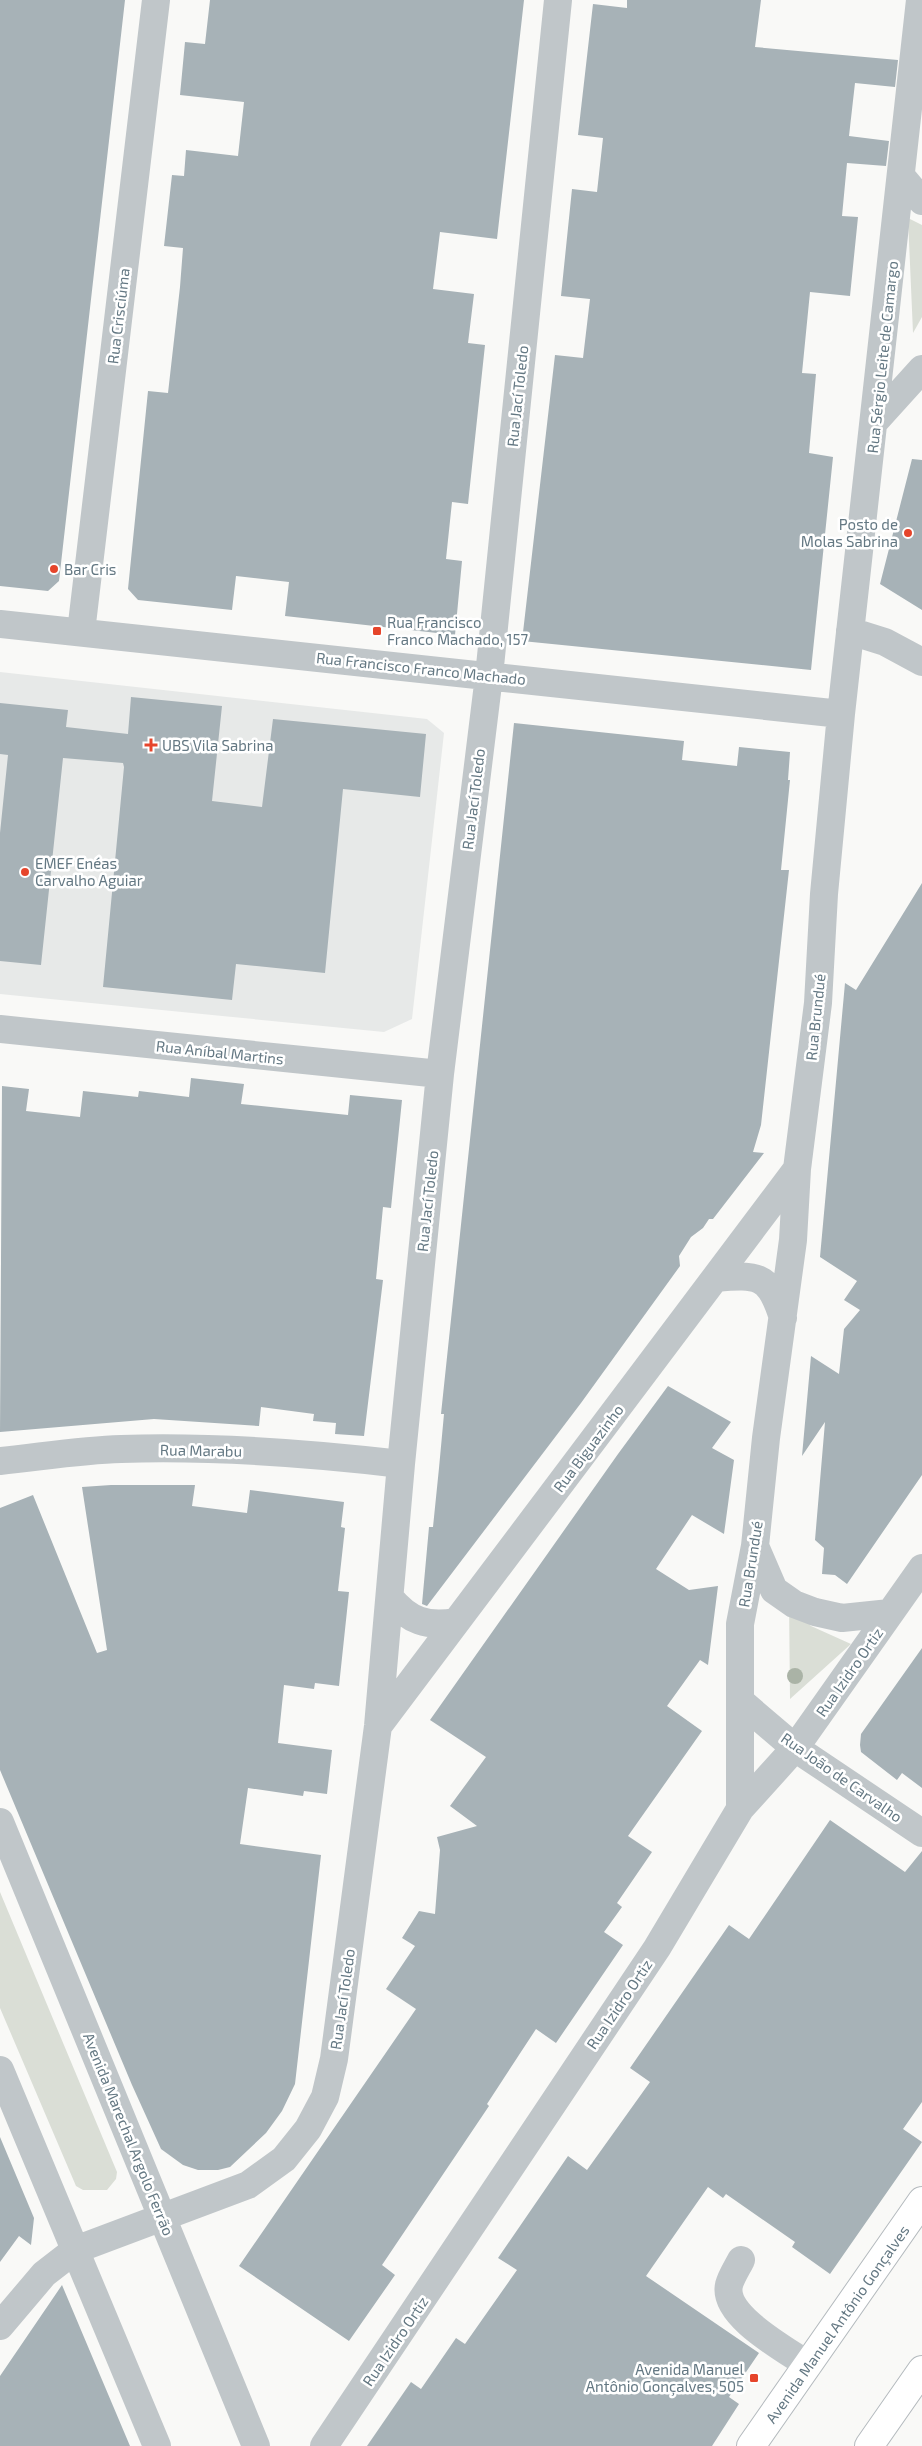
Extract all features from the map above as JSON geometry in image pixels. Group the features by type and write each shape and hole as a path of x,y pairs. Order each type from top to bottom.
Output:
{"main road":[{"name":"Avenida Manuel Antônio Gonçalves","path":"751,2446 922,2201"},
{"path":"869,2446 922,2370"}],"street":[{"name":"Rua Crisciúma","path":"81,632 156,0"},
{"name":"Rua Jací Toledo","path":"0,2326 44,2274 75,2250 248,2185 284,2159 308,2129 325,2097 334,2059 378,1726 401,1464 440,1074 489,676 558,0"},
{"name":"Rua Sérgio Leite de Camargo","path":"841,714 875,421 920,0"},
{"path":"901,176 922,201"},
{"path":"875,421 922,369"},
{"name":"Rua Francisco Franco Machado","path":"0,624 841,714"},
{"path":"850,631 885,642 922,662"},
{"name":"Rua Brundué","path":"740,1809 740,1624 755,1546 766,1438 793,1240 797,1169 818,1003 824,894 841,714"},
{"name":"Rua Aníbal Martins","path":"0,1029 440,1074"},
{"name":"Rua Biguazinho","path":"378,1726 797,1169"},
{"name":"Rua Brundué","path":"716,1278 752,1277 768,1284 776,1296 783,1319"},
{"name":"Rua Marabu","path":"0,1460 119,1449 196,1448 311,1454 401,1464"},
{"path":"755,1546 774,1590 794,1604 815,1612 842,1618 890,1614"},
{"name":"Rua Izidro Ortiz","path":"324,2446 656,1948 740,1809 795,1748 922,1568"},
{"path":"390,1598 401,1612 412,1618 430,1624 456,1622"},
{"name":"Rua João de Carvalho","path":"740,1701 795,1748 922,1833"},
{"name":"Avenida Marechal Argolo Ferrão","path":"0,1822 256,2446"},
{"path":"2,2082 157,2446"},
{"path":"741,2260 729,2286 731,2302 740,2317 808,2365"}],"shaded area":[{"path":"908,218 922,225 922,317 913,333"},
{"path":"0,672 427,719 444,733 412,1019 384,1032 0,994"},
{"path":"789,1599 811,1626 851,1644 790,1699"},
{"path":"0,1892 117,2172 116,2179 107,2190 83,2190 76,2186 0,2008"}],"building":[{"path":"0,0 125,0 59,581 48,591 0,586"},
{"path":"210,0 524,0 497,239 440,232 433,289 474,294 468,343 485,345 468,504 452,502 446,559 462,561 455,635 285,616 289,582 236,576 232,610 138,600 128,589 148,391 168,393 180,287 183,248 164,246 172,175 184,176 186,150 238,156 244,102 180,95 185,42 205,44"},
{"path":"627,0 761,0 755,47 898,60 895,87 855,83 849,136 889,141 886,166 847,163 842,216 858,217 850,296 810,292 802,373 816,374 809,453 833,457 811,670 522,641 555,355 583,358 590,299 561,296 572,189 597,192 603,138 578,135 593,4 627,8"},
{"name":"Posto de Molas Sabrina","path":"912,459 922,460 922,610 880,584"},
{"path":"131,697 222,706 212,801 262,807 273,719 426,734 420,797 343,789 325,973 236,964 232,1000 103,987 124,767 123,763 63,758 41,965 0,961 0,833 8,755 0,754 0,703 68,710 66,727 128,734"},
{"path":"514,723 684,741 682,760 737,766 739,747 790,752 788,780 790,780 781,870 789,870 761,1125 753,1152 764,1153 713,1219 709,1219 703,1228 691,1237 679,1256 680,1266 581,1403 427,1606 422,1604 429,1527 433,1527 444,1414 441,1414"},
{"path":"922,883 922,1475 847,1584 835,1575 822,1574 824,1548 815,1540 825,1422 802,1456 811,1356 839,1374 844,1329 860,1310 844,1300 857,1281 820,1257 845,983 856,990"},
{"path":"191,1078 244,1084 241,1104 348,1115 350,1095 402,1100 391,1208 383,1207 376,1279 383,1280 364,1436 335,1434 336,1423 313,1421 314,1414 261,1407 259,1426 154,1419 0,1432 2,1086 29,1089 26,1111 80,1117 83,1091 138,1097 139,1091 189,1097"},
{"path":"668,1386 731,1422 712,1448 734,1460 724,1534 692,1515 656,1569 689,1590 718,1586 708,1665 700,1660 667,1706 702,1731 628,1836 652,1852 617,1903 622,1907 604,1932 623,1945 556,2043 536,2029 487,2104 489,2106 382,2265 395,2275 349,2341 239,2266 416,2009 386,1989 415,1946 402,1938 419,1911 435,1914 440,1850 437,1837 477,1826 450,1806 486,1757 430,1720"},
{"path":"195,1485 192,1506 247,1513 250,1490 344,1502 341,1527 345,1528 338,1591 349,1592 339,1686 315,1683 314,1689 284,1685 278,1743 332,1750 327,1794 304,1791 303,1796 248,1788 240,1844 321,1855 295,2084 282,2111 266,2133 230,2167 218,2170 198,2170 183,2165 161,2149 132,2085 0,1770 0,1508 33,1495 97,1653 107,1650 82,1487"},
{"path":"922,1648 922,1788 902,1773 897,1780 861,1752 860,1745 861,1734"},
{"path":"830,1820 905,1872 922,1851 922,2102 903,2129 922,2142 830,2274 792,2247 795,2242 726,2194 723,2198 708,2187 646,2276 759,2353 729,2397 739,2404 712,2446 367,2446 411,2382 421,2389 456,2338 465,2344 517,2270 498,2258 568,2156 587,2170 650,2082 630,2068 729,1925 749,1939"},
{"path":"0,2137 34,2218 31,2245 19,2236 0,2262"},
{"path":"62,2285 130,2446 0,2446 0,2376"}],"place":[{"name":"Posto de Molas Sabrina","path":"908,533"},
{"name":"Bar Cris","path":"54,569"},
{"name":"Rua Francisco Franco Machado, 157","path":"377,631"},
{"name":"UBS Vila Sabrina","path":"151,745"},
{"name":"EMEF Enéas Carvalho Aguiar","path":"25,872"},
{"name":"Avenida Manuel Antônio Gonçalves, 505","path":"754,2378"}]}
